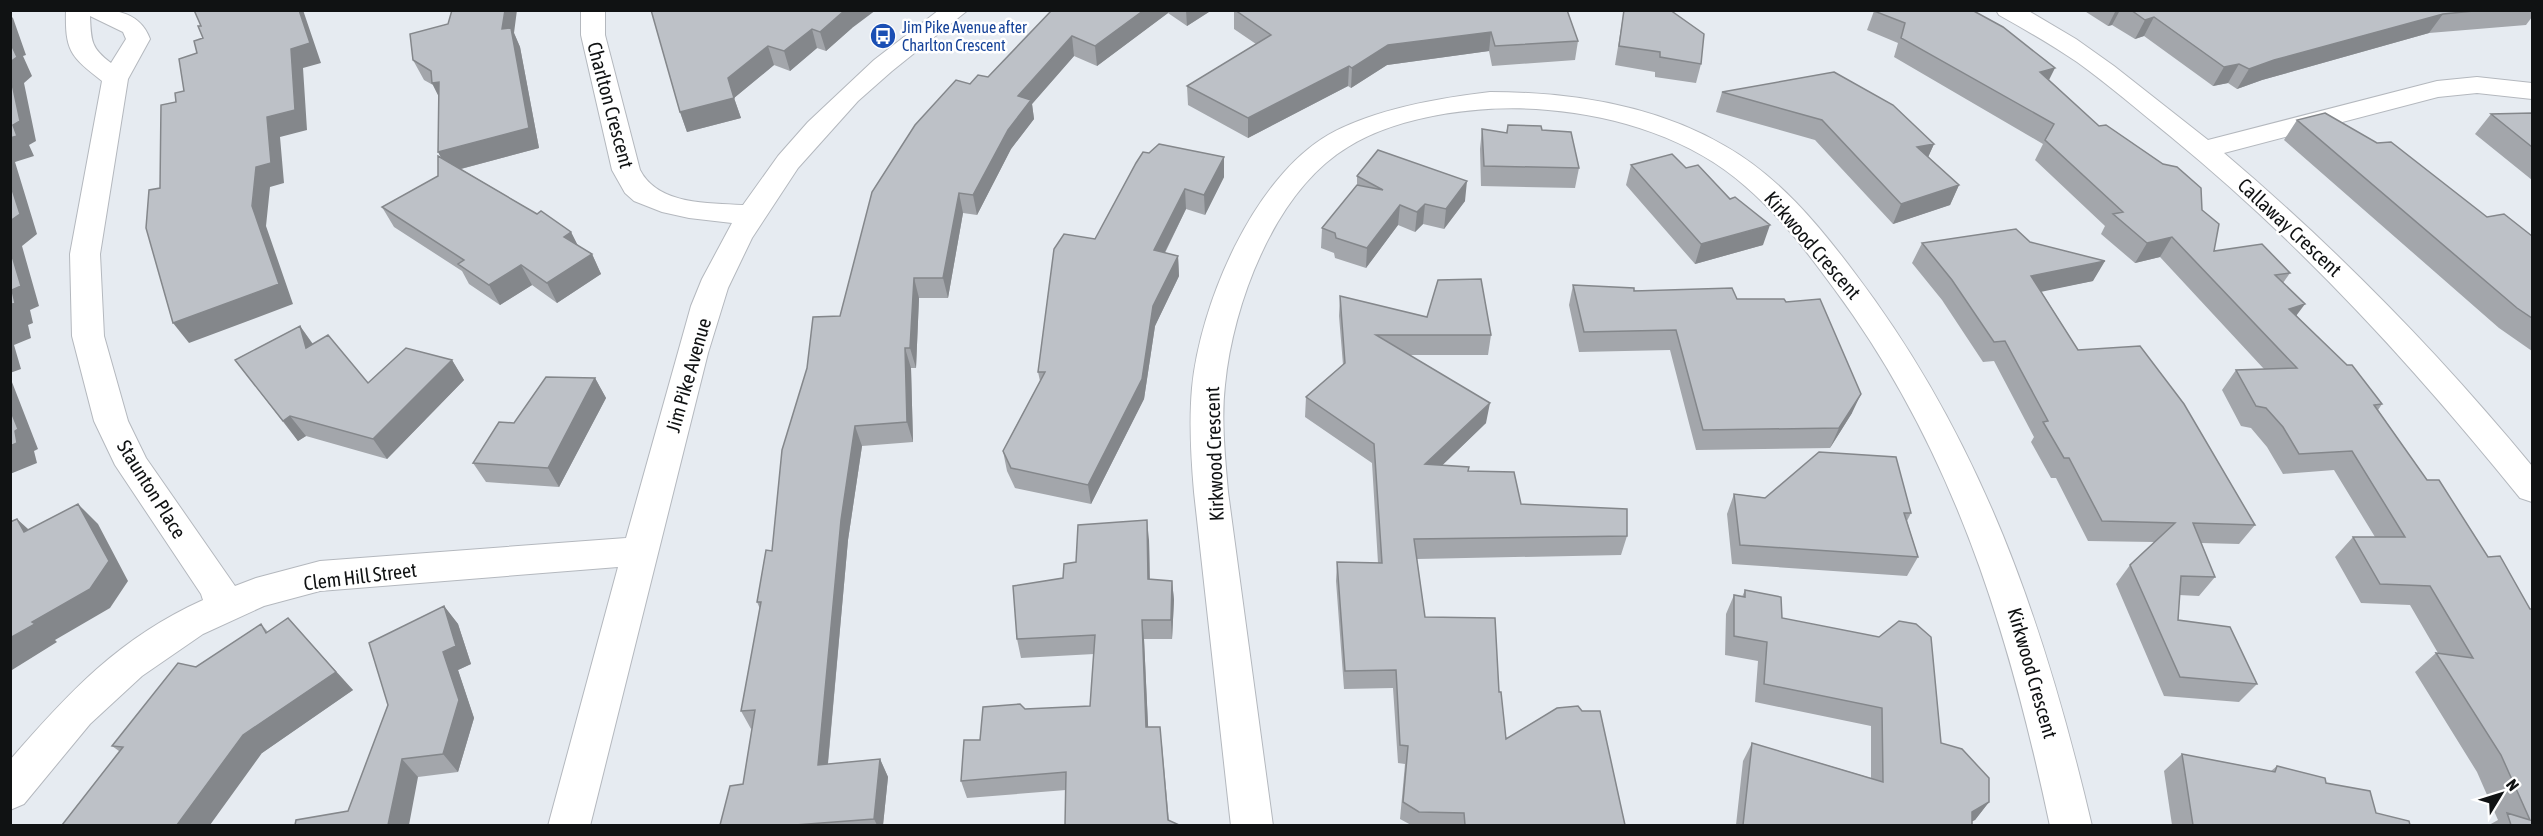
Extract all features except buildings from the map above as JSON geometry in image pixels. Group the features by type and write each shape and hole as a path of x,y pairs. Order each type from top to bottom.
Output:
{"street":[{"path":"78,10 78,38 86,56 115,79"},
{"name":"Staunton Place","path":"97,10 134,28 138,39 115,79 85,254 88,336 111,422 132,465 218,589 223,607"},
{"name":"Charlton Crescent","path":"593,10 593,35 626,170 636,189 659,202 691,210 750,215"},
{"name":"Jim Pike Avenue","path":"569,825 692,353 716,281 750,215 791,156 840,102 868,77 957,10"},
{"name":"Callaway Crescent","path":"2008,10 2086,57 2205,149 2258,195 2368,300 2482,427 2532,489"},
{"path":"78,38 95,28 121,22"},
{"path":"2205,149 2437,89 2477,85 2532,91"},
{"name":"Kirkwood Crescent","path":"1252,825 1211,482 1208,400 1212,362 1232,289 1246,255 1283,193 1299,172 1336,142 1392,120 1454,104 1498,101 1548,101 1609,112 1676,133 1701,144 1742,168 1779,200 1865,304 1897,354 1958,465 2012,597 2057,756 2071,825"},
{"name":"Clem Hill Street","path":"10,791 76,712 128,664 190,623 256,593 320,576 640,551"}],"place":[{"name":"Jim Pike Avenue after Charlton Crescent","path":"883,36"}]}
